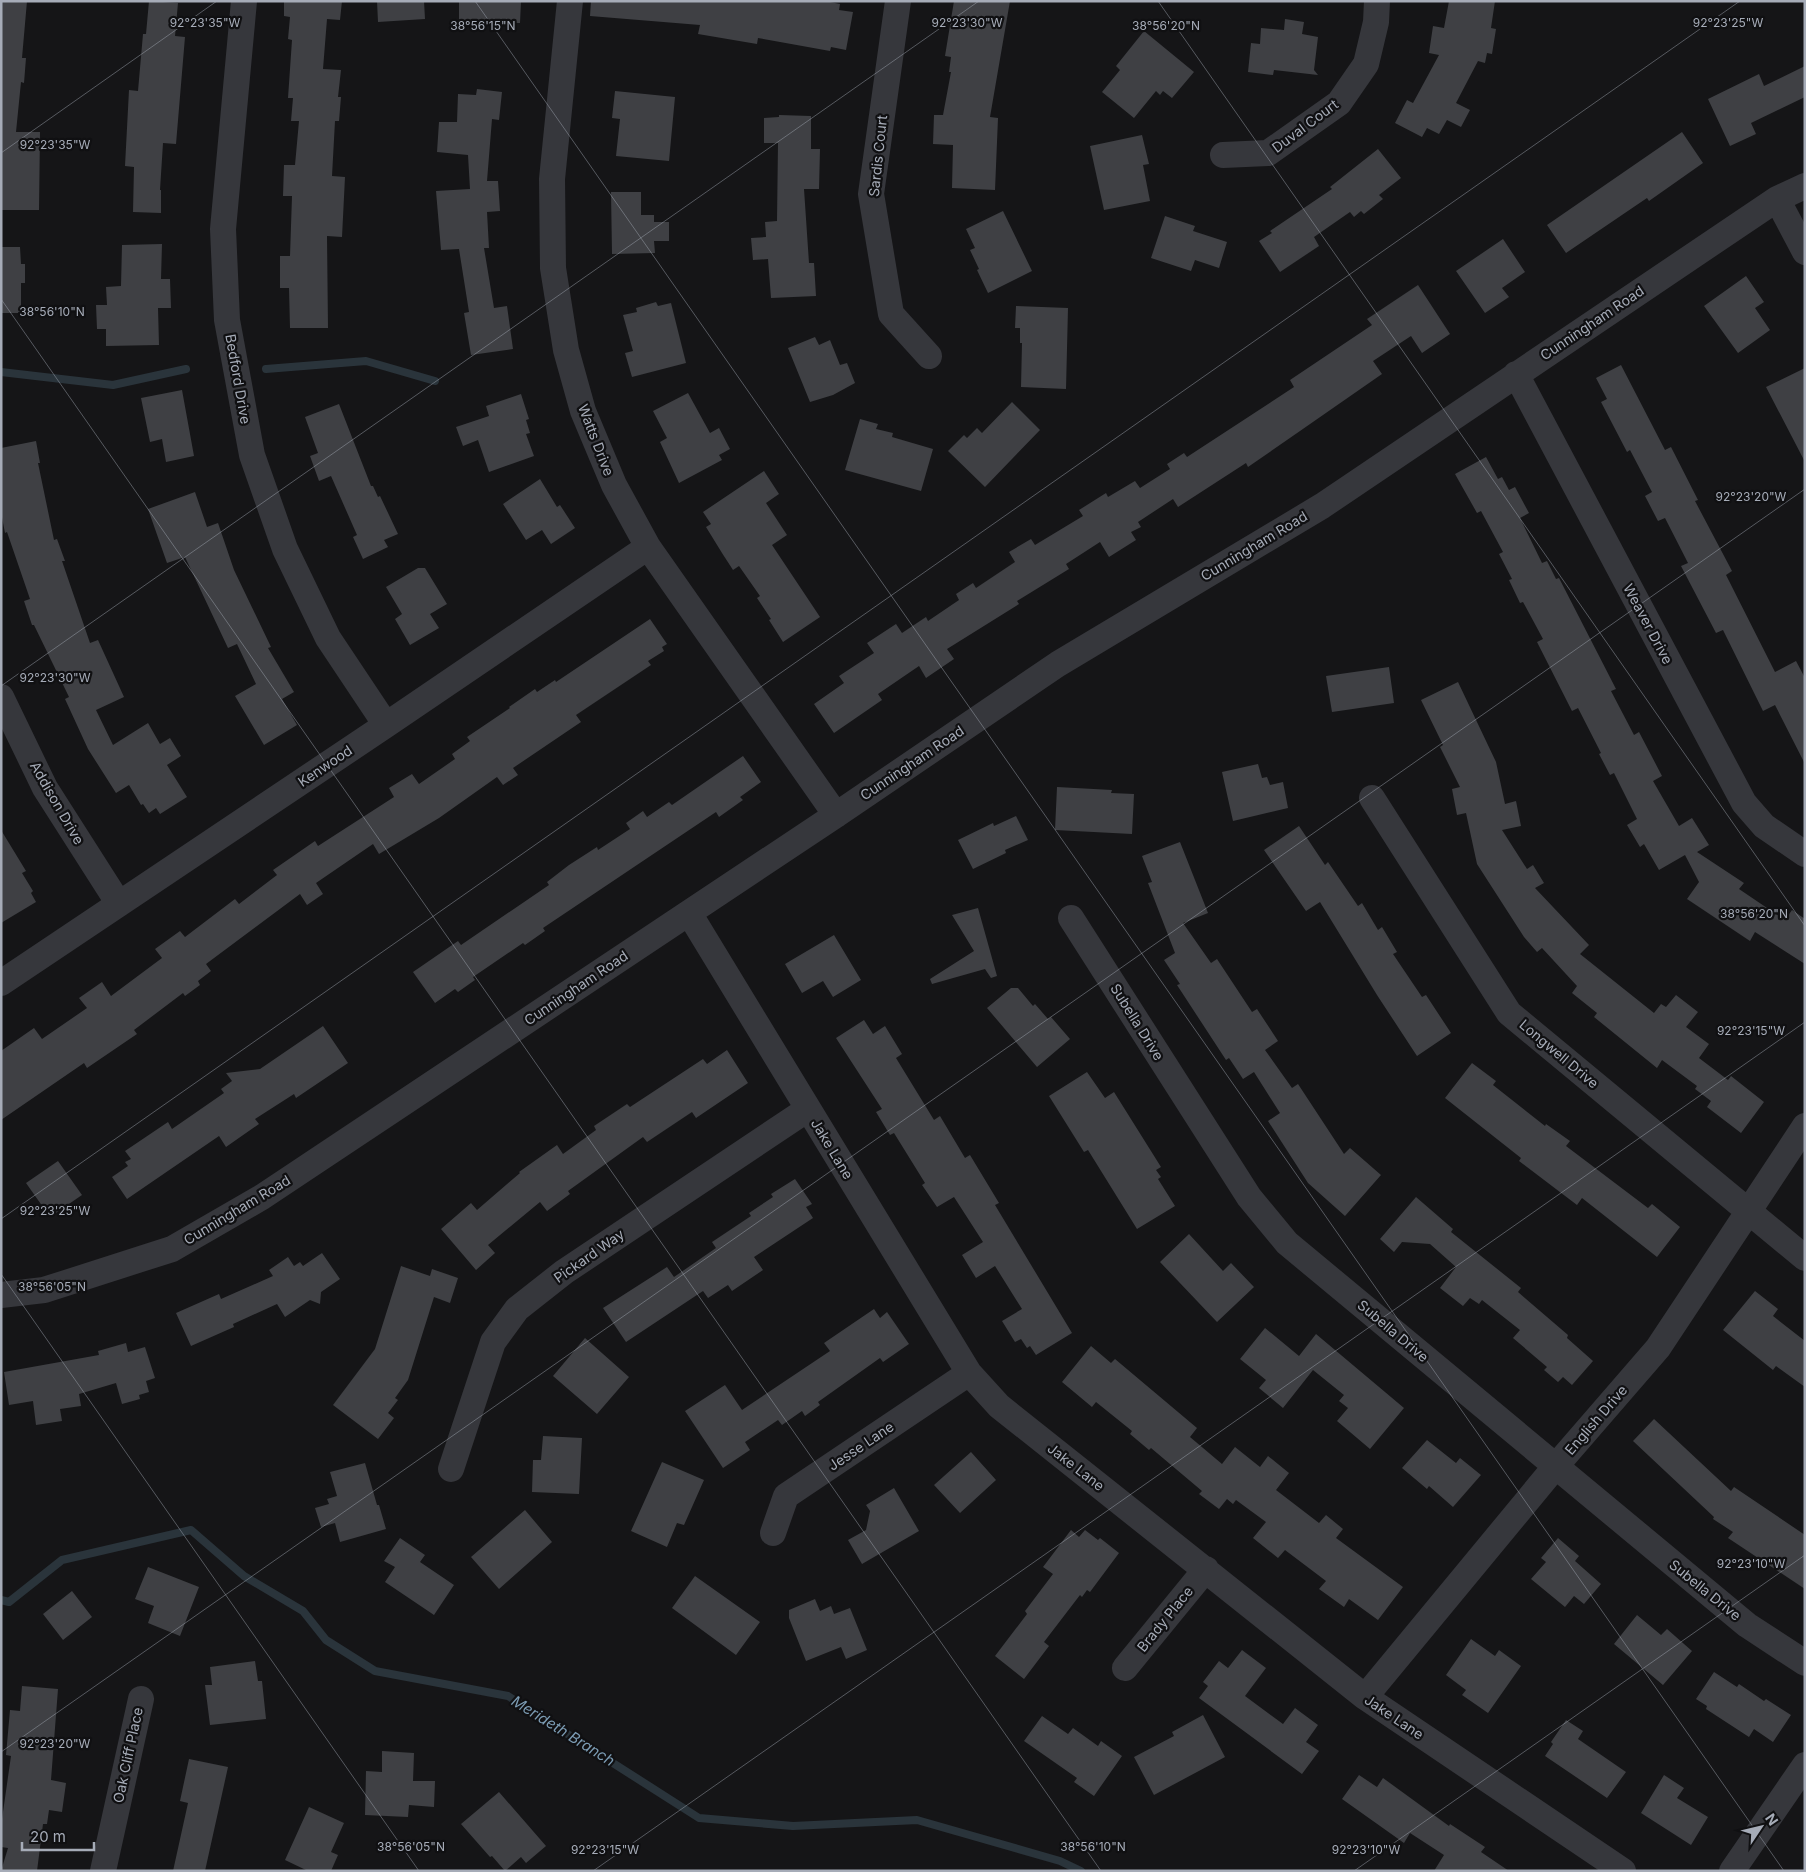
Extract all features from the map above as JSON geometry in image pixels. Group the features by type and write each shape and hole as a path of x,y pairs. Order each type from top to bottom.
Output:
{"street":[{"name":"Bedford Drive","path":"244,1 223,229 227,320 252,454 285,549 328,638 386,725"},
{"name":"Watts Drive","path":"570,1 552,179 553,268 566,350 583,411 614,485 648,547 836,815"},
{"name":"Sardis Court","path":"898,1 871,194 890,314 929,356"},
{"name":"Duval Court","path":"1223,155 1268,153 1339,103 1366,64 1376,22 1377,1"},
{"name":"Cunningham Road","path":"1,1295 44,1290 172,1249 262,1197 690,913 1058,664 1322,506 1777,199 1805,186"},
{"path":"1777,199 1805,252"},
{"name":"Weaver Drive","path":"1516,374 1744,803 1764,826 1805,854"},
{"name":"Kenwood","path":"1,983 648,547"},
{"name":"Addison Drive","path":"1,697 45,788 119,904"},
{"name":"Longwell Drive","path":"1372,798 1509,1013 1805,1258"},
{"name":"Jake Lane","path":"690,913 969,1373 999,1406 1365,1697 1623,1871"},
{"name":"Subella Drive","path":"1071,918 1249,1197 1287,1242 1747,1625 1805,1663"},
{"name":"Pickard Way","path":"451,1469 493,1342 517,1309 564,1272 808,1108"},
{"name":"English Drive","path":"1365,1697 1555,1467 1658,1348 1805,1126"},
{"name":"Jesse Lane","path":"773,1533 786,1496 969,1373"},
{"name":"Brady Place","path":"1125,1668 1206,1569"},
{"name":"Oak Cliff Place","path":"103,1871 141,1699"},
{"path":"1732,1871 1805,1765"}],"building":[{"path":"1,1 27,1 22,58 26,58 24,83 21,82 16,132 40,132 39,210 1,210"},
{"path":"149,1 178,3 175,36 185,37 176,144 163,143 160,190 161,213 133,212 134,167 125,166 129,90 138,91 143,34 146,34"},
{"path":"284,1 342,1 340,20 327,19 323,69 341,70 338,97 341,97 339,121 335,121 332,176 345,177 342,237 327,236 328,328 290,328 289,288 280,288 280,256 290,256 292,196 283,196 284,165 295,165 299,121 291,121 293,98 288,98 292,40 288,39 290,17 284,16"},
{"path":"377,1 424,1 425,19 378,22"},
{"path":"459,1 521,1 520,23 459,22"},
{"path":"591,1 825,1 840,4 839,10 853,12 846,50 831,47 830,51 758,38 757,44 698,34 700,25 590,16"},
{"path":"954,1 1010,1 990,117 998,118 995,190 952,188 953,145 933,144 934,115 943,115 951,72 949,72 951,57 945,56"},
{"path":"1449,1 1495,1 1491,28 1496,29 1492,54 1487,53 1485,63 1478,61 1456,103 1470,110 1461,127 1447,120 1439,134 1427,128 1422,137 1395,123 1407,100 1413,103 1439,55 1429,53 1433,26 1444,28"},
{"path":"1285,19 1304,22 1302,34 1318,37 1314,70 1318,75 1274,70 1273,75 1248,72 1251,43 1260,44 1261,28 1284,30"},
{"path":"1144,31 1194,72 1172,98 1163,91 1160,95 1156,91 1134,118 1102,92 1120,70 1116,66"},
{"path":"1805,66 1805,97 1751,123 1756,134 1730,146 1708,99 1759,74 1764,86"},
{"path":"477,89 502,92 499,120 492,119 487,181 498,181 500,211 487,212 489,248 484,248 494,308 507,306 513,349 471,355 464,313 469,312 459,249 441,250 436,191 470,189 468,155 437,152 439,122 457,122 458,94 476,95"},
{"path":"615,91 675,97 669,161 616,156 620,119 612,118"},
{"path":"779,115 811,116 811,149 820,149 819,189 804,189 809,263 814,263 816,296 771,298 768,259 753,260 751,238 766,237 765,222 777,221 778,143 764,143 764,118 779,117"},
{"path":"1682,132 1703,163 1649,201 1647,198 1566,253 1547,225"},
{"path":"1142,135 1149,164 1143,165 1150,201 1104,210 1090,146"},
{"path":"1378,149 1401,178 1379,195 1383,199 1364,214 1361,211 1354,217 1350,212 1314,237 1319,246 1280,272 1259,241 1272,233 1270,231 1332,189 1330,187"},
{"path":"611,192 641,192 641,215 654,215 654,222 669,222 669,241 654,241 655,253 612,254"},
{"path":"1003,211 1032,271 988,293 970,250 975,248 966,229"},
{"path":"1165,216 1195,226 1193,231 1227,242 1219,268 1195,260 1191,271 1151,258"},
{"path":"1503,239 1525,272 1502,288 1509,297 1485,313 1456,271"},
{"path":"162,244 161,279 170,279 171,308 158,308 159,345 106,346 106,329 97,329 96,305 107,305 106,287 121,286 122,245"},
{"path":"1,247 20,247 21,264 25,264 25,283 21,283 21,313 1,313"},
{"path":"1746,276 1764,302 1755,308 1770,330 1738,353 1704,306"},
{"path":"1418,285 1450,334 1422,353 1411,336 1373,361 1382,374 1248,467 1246,463 1178,507 1173,499 1138,522 1141,527 1131,532 1136,540 1109,557 1100,542 1066,564 1069,569 1017,601 1019,604 947,649 954,659 926,678 919,666 878,694 882,700 834,733 814,704 844,683 839,676 874,653 867,643 896,624 902,633 926,617 928,621 959,600 956,594 973,583 976,588 1015,562 1009,552 1031,539 1035,545 1083,516 1079,510 1106,493 1108,497 1135,481 1140,488 1170,469 1167,464 1184,453 1187,457 1294,387 1290,380 1372,325 1367,319"},
{"path":"656,302 658,306 671,303 686,363 632,377 625,353 633,351 623,315 637,312 636,308"},
{"path":"1016,306 1068,308 1066,389 1021,387 1022,343 1020,343 1020,328 1015,328"},
{"path":"815,337 819,345 830,340 840,365 847,363 855,383 833,395 810,402 788,348"},
{"path":"1621,365 1665,450 1671,447 1698,500 1695,501 1732,571 1726,575 1775,672 1796,661 1805,678 1805,764 1775,705 1763,711 1723,630 1716,633 1681,566 1688,563 1665,518 1658,521 1645,496 1652,492 1630,450 1627,452 1601,402 1607,399 1596,378"},
{"path":"1805,368 1805,462 1766,387"},
{"path":"182,390 194,456 166,462 162,439 150,442 141,398"},
{"path":"688,393 710,433 719,428 730,449 719,455 722,460 679,483 660,442 667,438 653,411"},
{"path":"521,394 529,419 526,420 530,433 526,434 534,456 489,472 478,440 463,446 456,427 489,416 486,406"},
{"path":"1012,402 1040,430 985,487 948,451 964,435 967,438 977,428 982,433"},
{"path":"339,404 371,486 373,486 378,497 380,496 398,534 384,540 388,547 363,559 353,537 357,535 331,476 319,481 310,456 318,453 305,417"},
{"path":"860,419 878,424 876,429 893,433 892,437 933,449 921,491 845,470"},
{"path":"36,441 40,463 38,463 54,540 57,539 65,561 62,561 90,643 98,640 124,697 96,710 113,745 148,723 160,744 170,738 181,756 167,765 187,797 160,814 156,808 149,813 143,804 141,805 129,785 116,793 88,749 65,699 69,697 34,625 32,625 24,601 30,599 7,532 5,533 1,512 1,448"},
{"path":"1486,457 1498,479 1502,477 1509,490 1515,487 1529,513 1520,518 1542,563 1547,561 1556,579 1559,578 1616,689 1611,691 1634,735 1639,732 1662,776 1653,781 1679,826 1692,818 1709,845 1697,852 1744,883 1739,889 1785,920 1792,910 1805,919 1805,964 1755,932 1750,941 1687,899 1699,882 1685,855 1659,870 1644,844 1640,847 1627,825 1637,819 1614,773 1610,775 1578,708 1572,711 1537,642 1543,639 1523,602 1520,603 1509,580 1512,579 1499,554 1503,552 1481,511 1477,513 1455,474"},
{"path":"764,471 779,494 766,503 787,535 772,545 820,617 783,642 757,598 760,596 739,566 733,570 706,527 711,524 703,512"},
{"path":"540,479 557,507 560,505 575,528 551,544 542,530 526,540 503,504"},
{"path":"195,492 207,527 218,523 234,570 271,647 268,648 294,692 282,699 297,725 264,745 235,696 256,684 237,644 228,648 185,557 167,563 148,509"},
{"path":"418,568 425,568 447,604 430,614 439,628 410,645 395,619 402,614 386,587"},
{"path":"650,619 667,644 662,647 664,651 648,661 651,665 576,715 581,722 513,768 518,775 503,785 497,777 439,818 379,854 373,844 316,883 323,894 307,905 300,894 206,964 211,971 198,981 200,985 185,996 183,993 134,1030 137,1034 87,1068 84,1063 1,1120 1,1051 34,1028 42,1039 87,1008 79,998 102,982 111,996 162,958 155,949 180,931 185,937 235,899 239,904 277,875 273,870 315,841 318,846 394,797 389,788 412,774 419,784 455,759 452,754 470,741 467,737 509,707 535,689 537,692 555,680 556,682"},
{"path":"1389,667 1394,703 1332,712 1326,676"},
{"path":"1458,682 1496,762 1505,804 1516,801 1521,826 1502,830 1527,869 1533,865 1544,883 1535,888 1589,945 1580,954 1654,1013 1661,1004 1666,1007 1676,995 1698,1012 1686,1027 1709,1044 1699,1058 1728,1080 1731,1076 1764,1102 1741,1133 1707,1107 1711,1101 1695,1089 1697,1086 1662,1060 1657,1068 1594,1017 1597,1013 1572,993 1577,986 1542,948 1537,952 1524,937 1477,864 1466,813 1457,815 1452,789 1460,787 1440,747 1443,745 1421,700"},
{"path":"743,756 761,782 740,797 743,800 719,817 716,812 543,928 545,931 525,945 523,943 473,977 475,980 458,992 455,989 435,1003 413,972 458,941 461,945 549,885 547,882 569,865 597,847 598,850 630,829 626,823 643,811 647,817 669,802 672,805"},
{"path":"1258,764 1262,778 1267,777 1270,785 1283,782 1288,808 1233,821 1222,772"},
{"path":"1057,787 1112,790 1111,793 1134,794 1132,834 1055,830"},
{"path":"1016,816 1028,840 1005,850 1006,853 973,869 958,840 993,823 994,826"},
{"path":"1299,826 1325,865 1328,862 1358,906 1362,903 1378,930 1382,927 1397,952 1393,954 1422,997 1426,995 1451,1033 1417,1056 1320,902 1306,911 1264,850"},
{"path":"1,830 26,871 22,873 33,891 31,893 36,902 1,923"},
{"path":"1180,842 1208,913 1183,923 1211,963 1217,959 1252,1012 1257,1009 1278,1041 1265,1050 1292,1088 1298,1084 1344,1154 1350,1148 1381,1175 1345,1216 1308,1183 1268,1121 1280,1113 1254,1072 1243,1079 1229,1058 1226,1060 1177,985 1180,984 1164,960 1175,953 1148,883 1152,882 1142,856"},
{"path":"978,908 997,976 991,978 985,969 932,984 930,979 974,951 952,915"},
{"path":"834,935 861,980 833,997 823,981 802,993 785,964"},
{"path":"1011,988 1018,988 1033,1006 1035,1004 1048,1019 1051,1017 1070,1039 1037,1067 987,1008"},
{"path":"864,1020 873,1034 885,1026 902,1054 896,1058 934,1120 940,1116 965,1158 970,1155 999,1203 995,1205 1072,1333 1036,1355 1030,1346 1027,1348 1021,1339 1015,1342 1002,1321 1022,1309 995,1266 976,1278 962,1255 983,1242 954,1197 937,1207 922,1185 925,1183 894,1133 890,1135 876,1112 882,1109 836,1038"},
{"path":"323,1026 348,1063 296,1098 294,1094 255,1119 259,1124 226,1147 219,1136 127,1199 112,1177 128,1166 125,1162 131,1159 125,1151 168,1122 172,1129 224,1093 221,1089 232,1081 226,1073 260,1069"},
{"path":"727,1050 748,1083 696,1118 692,1112 647,1142 643,1137 568,1191 570,1194 547,1211 540,1202 488,1245 495,1253 476,1270 441,1229 471,1203 477,1210 519,1172 557,1145 563,1154 596,1130 594,1126 627,1104 630,1107 703,1059 707,1064"},
{"path":"1472,1063 1496,1081 1493,1085 1545,1126 1546,1124 1570,1141 1566,1146 1648,1208 1652,1204 1680,1227 1657,1257 1582,1198 1577,1205 1519,1161 1521,1158 1445,1098"},
{"path":"1087,1072 1105,1098 1114,1092 1161,1167 1156,1170 1161,1177 1158,1179 1175,1206 1137,1229 1088,1150 1084,1152 1049,1096"},
{"path":"58,1161 82,1195 50,1217 26,1183"},
{"path":"795,1179 812,1204 806,1207 813,1218 754,1257 763,1270 732,1291 728,1285 708,1298 703,1291 626,1342 603,1308 667,1267 674,1277 716,1248 712,1242 751,1216 749,1213 773,1197 771,1194"},
{"path":"1416,1197 1453,1229 1451,1232 1521,1288 1518,1292 1568,1335 1567,1338 1593,1361 1572,1385 1563,1377 1558,1382 1544,1370 1547,1367 1513,1338 1520,1330 1482,1300 1479,1304 1470,1298 1463,1306 1440,1288 1456,1267 1430,1244 1402,1242 1394,1252 1380,1239"},
{"path":"1189,1234 1223,1271 1231,1263 1254,1287 1217,1322 1160,1262"},
{"path":"322,1253 340,1279 321,1292 320,1304 310,1300 285,1317 277,1304 233,1324 234,1327 191,1346 176,1313 219,1294 221,1299 273,1276 269,1270 288,1257 294,1266 300,1262 303,1266"},
{"path":"401,1266 430,1276 432,1269 458,1278 450,1303 434,1297 408,1380 395,1398 398,1400 388,1413 394,1418 378,1439 333,1405 375,1349"},
{"path":"1755,1291 1778,1309 1773,1316 1805,1341 1805,1387 1776,1366 1773,1370 1723,1330"},
{"path":"874,1309 880,1318 887,1312 909,1344 883,1362 880,1358 818,1402 820,1405 805,1416 802,1411 782,1425 778,1420 745,1442 750,1450 723,1468 685,1411 725,1385 742,1410 830,1351 824,1343"},
{"path":"1265,1328 1299,1356 1316,1334 1404,1408 1370,1449 1337,1421 1348,1408 1339,1401 1344,1395 1313,1370 1283,1408 1259,1388 1266,1380 1240,1359"},
{"path":"585,1338 629,1377 597,1414 553,1376"},
{"path":"126,1343 128,1352 145,1347 155,1378 146,1381 149,1392 139,1395 140,1399 122,1404 116,1383 79,1394 81,1406 60,1409 62,1421 36,1425 33,1401 9,1405 4,1372 99,1355 98,1351"},
{"path":"1091,1346 1111,1363 1115,1359 1197,1428 1190,1437 1222,1464 1235,1447 1260,1467 1268,1456 1289,1473 1276,1490 1319,1523 1326,1515 1343,1529 1336,1538 1403,1587 1378,1620 1349,1599 1344,1607 1319,1589 1326,1581 1285,1550 1278,1558 1253,1538 1266,1522 1236,1500 1233,1504 1227,1499 1219,1509 1199,1494 1202,1491 1151,1448 1149,1450 1130,1434 1132,1431 1096,1402 1092,1407 1062,1382"},
{"path":"1654,1419 1731,1491 1734,1487 1805,1535 1805,1589 1728,1538 1733,1532 1713,1519 1714,1517 1633,1441"},
{"path":"543,1436 582,1438 579,1494 532,1492 533,1460 541,1460"},
{"path":"1427,1440 1456,1463 1460,1458 1481,1475 1453,1507 1429,1486 1427,1489 1402,1468"},
{"path":"971,1452 996,1480 960,1513 934,1485"},
{"path":"662,1462 704,1480 684,1525 677,1523 667,1547 631,1531"},
{"path":"365,1463 386,1529 340,1542 335,1523 321,1527 315,1508 329,1504 327,1499 337,1496 330,1472"},
{"path":"894,1488 919,1531 862,1564 848,1540 866,1530 870,1511 866,1505"},
{"path":"525,1510 552,1542 499,1589 471,1557"},
{"path":"1071,1530 1079,1537 1085,1530 1098,1540 1100,1538 1119,1553 1090,1592 1087,1590 1082,1597 1080,1595 1044,1642 1049,1646 1024,1679 995,1656 1027,1614 1025,1611 1053,1574 1043,1567"},
{"path":"400,1538 425,1555 420,1562 454,1585 434,1615 385,1582 395,1567 384,1561"},
{"path":"1558,1538 1579,1556 1575,1561 1601,1584 1584,1604 1574,1596 1565,1607 1531,1579 1546,1562 1541,1558"},
{"path":"148,1567 199,1587 180,1636 148,1623 154,1606 135,1599"},
{"path":"695,1576 760,1622 736,1655 672,1608"},
{"path":"72,1591 92,1617 63,1640 43,1614"},
{"path":"815,1599 820,1611 831,1606 834,1614 850,1608 867,1650 846,1659 841,1647 806,1661 789,1618 789,1610"},
{"path":"1637,1615 1661,1635 1667,1629 1692,1651 1663,1685 1614,1644"},
{"path":"1471,1639 1495,1656 1499,1650 1521,1666 1488,1713 1462,1695 1466,1690 1446,1675"},
{"path":"1242,1650 1266,1668 1245,1696 1283,1724 1295,1708 1318,1725 1306,1742 1319,1751 1302,1774 1199,1698 1208,1686 1203,1682 1219,1661 1228,1668"},
{"path":"255,1661 258,1681 262,1681 266,1719 210,1725 205,1685 212,1685 210,1667"},
{"path":"1714,1672 1737,1687 1739,1684 1764,1701 1766,1699 1791,1715 1773,1742 1754,1729 1749,1737 1706,1709 1707,1706 1696,1699"},
{"path":"22,1686 58,1689 51,1780 66,1783 62,1812 49,1810 47,1824 43,1824 37,1871 1,1871 8,1848 1,1847 1,1826 11,1756 6,1755 10,1710 20,1711"},
{"path":"1203,1715 1225,1757 1154,1795 1134,1757 1174,1736 1172,1732"},
{"path":"1042,1716 1068,1734 1073,1728 1098,1746 1101,1741 1122,1756 1094,1796 1074,1782 1077,1778 1024,1741"},
{"path":"1566,1720 1583,1731 1578,1739 1626,1772 1607,1798 1545,1756 1553,1744 1551,1742"},
{"path":"382,1751 414,1753 413,1781 435,1781 434,1807 409,1805 408,1817 365,1815 366,1771 382,1772"},
{"path":"189,1759 228,1767 205,1871 173,1871 188,1803 180,1801"},
{"path":"1359,1775 1377,1787 1383,1778 1449,1826 1450,1824 1485,1847 1481,1852 1509,1871 1434,1871 1444,1855 1410,1833 1404,1843 1342,1799"},
{"path":"1664,1775 1684,1788 1677,1798 1708,1817 1691,1845 1641,1813"},
{"path":"499,1792 546,1846 526,1863 521,1857 505,1871 461,1824"},
{"path":"309,1807 344,1823 331,1852 338,1855 331,1871 308,1871 285,1860"}],"waterway":[{"path":"266,369 366,361 435,381"},
{"path":"1,372 113,385 186,369"},
{"name":"Merideth Branch","path":"1,1600 9,1602 62,1560 191,1530 244,1576 303,1611 326,1640 375,1671 508,1696 699,1818 793,1826 917,1820 1060,1861 1081,1871"}]}
